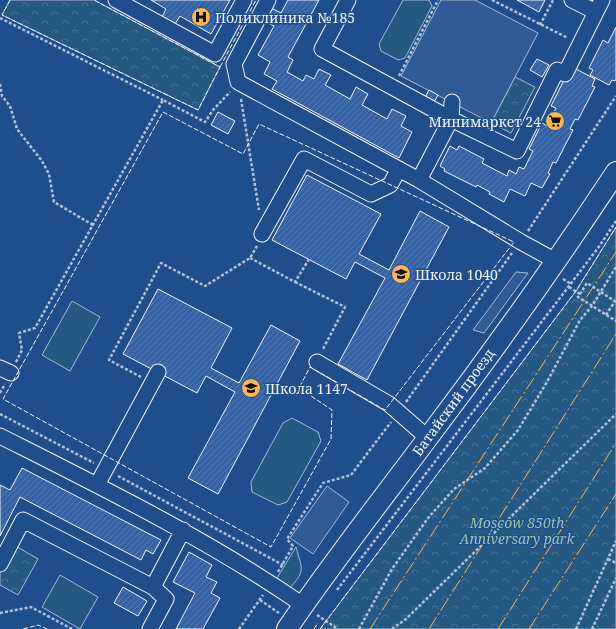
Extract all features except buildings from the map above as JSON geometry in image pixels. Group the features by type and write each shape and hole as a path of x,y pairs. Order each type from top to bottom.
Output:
{"main road":[{"name":"Батайский проезд","path":"287,629 312,613 358,528 428,438 556,261 616,172"}],"lane":[{"path":"116,0 215,54 244,0"},
{"path":"268,0 234,64 238,82 419,180 521,242 556,261"},
{"path":"348,0 322,49 451,119 517,150 557,70 565,74 599,6 572,0"},
{"path":"419,180 451,119 452,102"},
{"path":"262,234 304,159 371,194 390,185 399,169"},
{"path":"317,362 389,404 428,438"},
{"path":"97,485 155,377"},
{"path":"1,439 97,485 183,530 271,583 312,613"},
{"path":"0,564 23,520 152,587 166,598 150,629"},
{"path":"152,587 183,530"}],"path":[{"path":"393,88 438,0"},
{"path":"492,0 580,44"},
{"path":"540,25 553,0"},
{"path":"0,18 205,122 213,110 238,82"},
{"path":"155,377 109,360 161,263 205,286 250,258 262,234 238,82"},
{"path":"0,84 2,96 10,106 17,129 42,160 49,174 54,202 93,225"},
{"path":"239,629 283,565 293,546 287,539 323,483 350,475 398,413 521,242 616,96"},
{"path":"0,393 5,371 22,350 19,333 35,328 163,100"},
{"path":"336,591 569,287 616,221"},
{"path":"250,258 345,307 317,362"},
{"path":"295,282 309,259"},
{"path":"359,629 392,569 428,518 454,488 485,468 518,430 547,382 580,320 592,306 616,267"},
{"path":"606,315 615,302 587,283 578,297 606,315 616,321"},
{"path":"569,287 580,294"},
{"path":"0,414 283,565"},
{"path":"392,629 406,619 616,414"},
{"path":"576,629 616,541"},
{"path":"608,559 616,563"},
{"path":"592,629 616,578"},
{"path":"0,613 31,607 72,629"},
{"path":"312,613 322,609"},
{"path":"312,613 338,629"}],"green space":[{"path":"10,0 94,0 220,67 198,110 2,15"},
{"path":"403,0 429,0 432,6 405,58 398,60 381,51 379,44"},
{"path":"515,77 535,87 511,133 491,123"},
{"name":"Moscow 850th Anniversary park","path":"616,227 616,629 320,629 576,291"},
{"path":"72,301 100,317 70,371 42,355"},
{"path":"292,418 318,432 321,441 287,502 278,505 252,492 251,482 283,423"},
{"path":"14,545 38,559 18,595 0,585 0,569"},
{"path":"296,547 301,565 301,573 299,577 290,588 274,583"},
{"path":"60,575 98,597 80,629 42,607"}],"shaded area":[{"path":"441,0 475,0 538,33 491,123 401,76"},
{"path":"516,272 528,273 484,333 473,330"},
{"path":"327,486 349,502 313,554 290,538"}],"fence":[{"path":"10,0 2,15 198,110 220,67 94,0"},
{"path":"220,67 256,0"},
{"path":"163,112 243,154 259,124 514,242 385,410 310,367 299,388 332,410 331,439 271,547 3,399 163,112"},
{"path":"320,629 576,291 616,227"},
{"path":"314,629 318,623"},
{"path":"23,629 38,625 47,629"}],"power":[{"path":"370,629 616,252"},
{"path":"429,629 616,334"},
{"path":"498,629 616,443"},
{"path":"529,629 616,494"}],"place":[{"name":"Поликлиника №185","path":"201,17"},
{"name":"Минимаркет 24","path":"555,121"},
{"name":"Школа 1040","path":"401,274"},
{"name":"Школа 1147","path":"251,388"}]}
